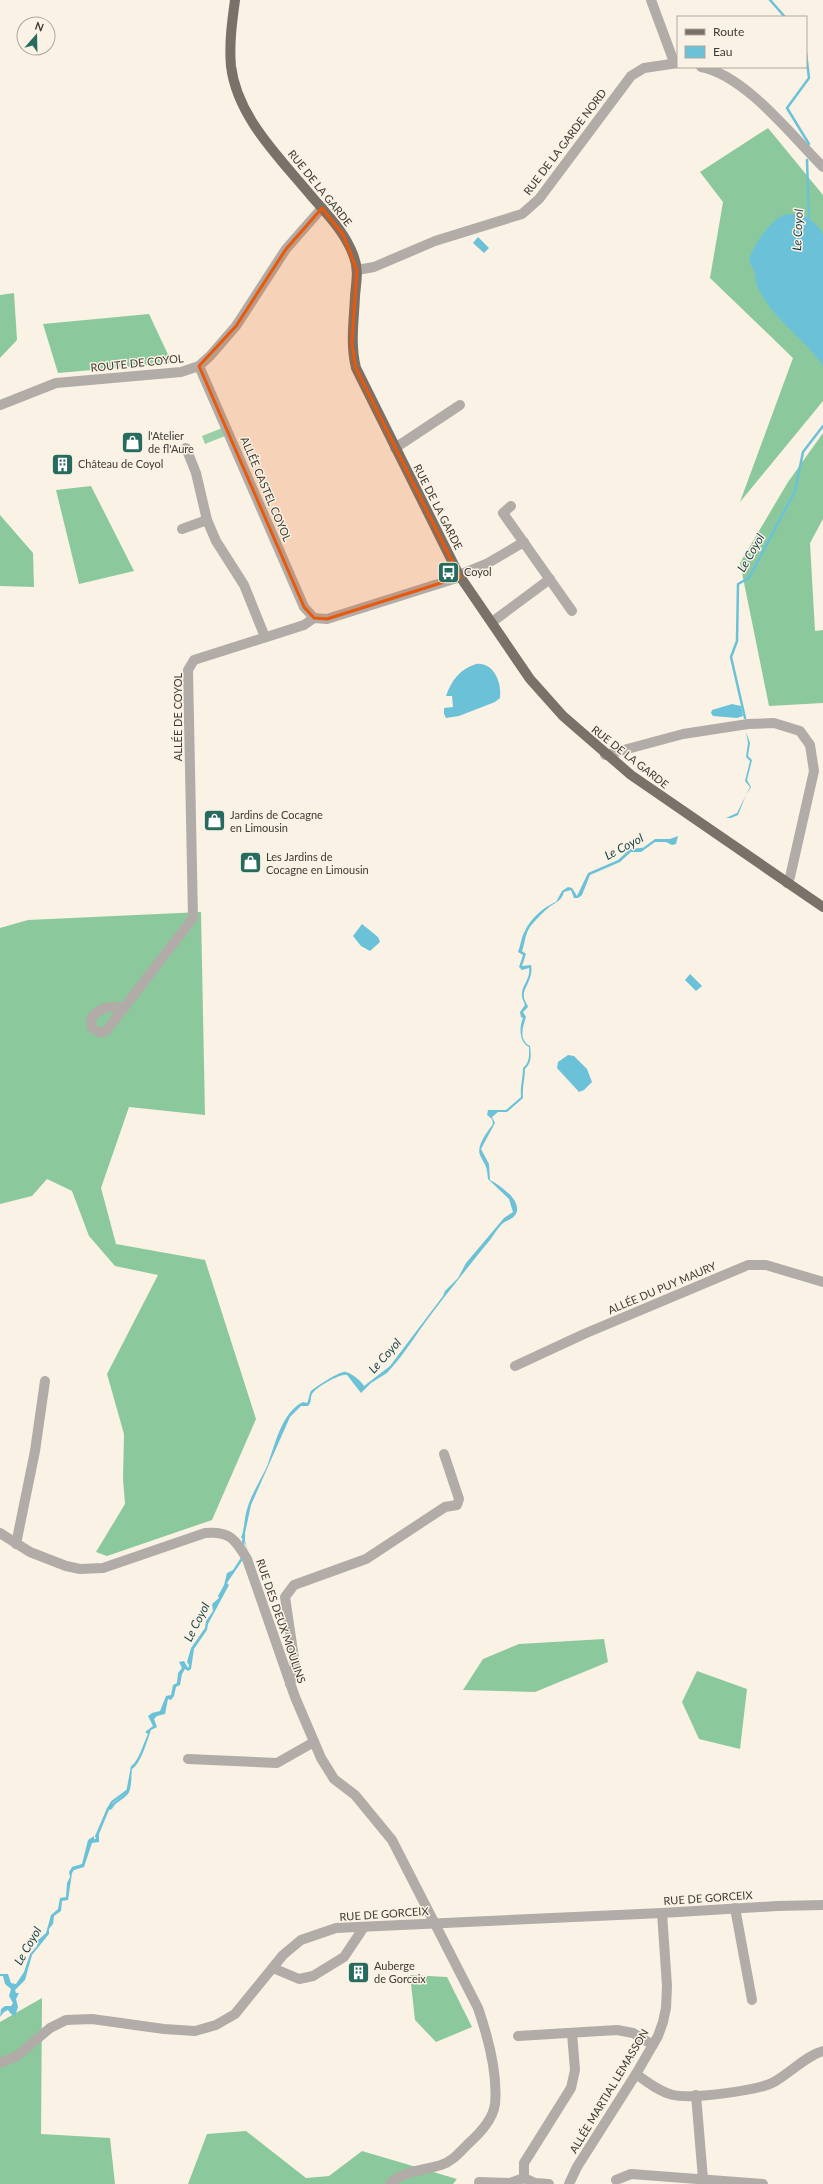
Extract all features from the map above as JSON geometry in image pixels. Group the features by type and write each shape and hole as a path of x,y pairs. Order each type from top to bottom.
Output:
{"main road":[{"name":"RUE DE LA GARDE","path":"235,0 230,40 231,67 237,90 250,118 273,151 343,234 354,257 357,270 352,344 356,368 459,576 530,679 563,716 605,754 643,784 823,907"}],"street":[{"path":"651,0 676,62"},
{"name":"RUE DE LA GARDE NORD","path":"357,270 374,267 435,241 522,214 539,199 631,76 644,68 676,62"},
{"path":"703,68 737,82 752,94 823,167"},
{"name":"ROUTE DE COYOL","path":"0,404 56,383 181,372 199,366 236,326 286,249 322,208"},
{"name":"ALLÉE CASTEL COYOL","path":"199,366 304,607 314,618"},
{"path":"395,448 460,405"},
{"path":"186,448 196,473 207,520 216,542 244,585 265,637"},
{"path":"511,506 503,513 572,611"},
{"path":"182,530 207,520"},
{"name":"ALLÉE DE COYOL","path":"124,1008 193,918 188,670 194,660 304,626 314,618 327,619 459,576 488,563 524,542"},
{"path":"492,622 550,579"},
{"path":"605,754 682,734 748,724 774,723 800,731 810,746 814,771 790,877 787,883"},
{"name":"ALLÉE DU PUY MAURY","path":"515,1366 584,1334 748,1265 766,1265 823,1282"},
{"path":"16,1544 35,1451 45,1381"},
{"path":"290,1684 295,1665 285,1597 294,1585 366,1559 445,1507 457,1505 459,1499 444,1454"},
{"name":"RUE DES DEUX MOULINS","path":"0,1533 16,1544 66,1566 80,1569 103,1568 205,1533 218,1532 232,1537 247,1559 290,1684 321,1758 334,1779 355,1795 392,1840 478,2008 485,2030 494,2074 495,2105 479,2134 452,2160 409,2174 390,2184"},
{"path":"188,1759 277,1763 314,1742"},
{"name":"RUE DE GORCEIX","path":"0,2063 17,2056 50,2028 66,2020 92,2019 164,2029 195,2031 216,2025 235,2014 283,1955 301,1940 336,1928 435,1922 662,1914 735,1908 823,1905"},
{"path":"735,1908 752,2000"},
{"name":"ALLÉE MARTIAL LEMASSON","path":"569,2184 577,2167 653,2045 666,2008 667,1986 662,1914"},
{"path":"273,1968 299,1979 313,1976 344,1957 364,1927"},
{"path":"518,2036 617,2030 633,2033 653,2045"},
{"path":"524,2178 524,2163 571,2088 575,2070 572,2033"},
{"path":"636,2074 662,2091 674,2096 696,2095 762,2087 774,2082 823,2051"},
{"path":"696,2095 703,2179"},
{"path":"616,2180 631,2174 763,2184"},
{"path":"479,2182 510,2183 524,2178 535,2183 549,2184"}],"highlighted area":[{"path":"322,208 343,234 357,270 352,344 356,368 460,577 327,619 314,618 304,607 199,366 236,326 286,249"}],"green space":[{"path":"768,128 823,195 823,401 740,502 793,358 710,278 723,202 700,172"},
{"path":"14,293 17,340 0,358 0,295"},
{"path":"149,314 172,363 58,373 43,324"},
{"path":"222,428 225,436 205,444 202,436"},
{"path":"823,433 823,519 810,543 815,631 823,630 823,703 769,706 740,563 788,482"},
{"path":"91,486 134,571 79,584 56,490"},
{"path":"0,515 33,553 34,587 0,586"},
{"path":"201,912 205,1115 129,1107 101,1188 116,1244 205,1260 256,1419 212,1520 107,1556 96,1552 125,1504 123,1479 124,1434 107,1374 158,1275 115,1266 89,1236 72,1191 47,1179 32,1196 0,1204 0,928 28,920"},
{"path":"604,1639 608,1662 535,1692 463,1690 483,1659 519,1644"},
{"path":"697,1671 747,1689 740,1749 699,1739 682,1702"},
{"path":"410,1975 447,1977 472,2027 436,2042 415,2020"},
{"path":"42,1998 41,2134 110,2138 115,2184 0,2184 0,2022"},
{"path":"246,2131 306,2178 329,2176 362,2151 457,2179 453,2184 188,2184 207,2134"}],"water":[{"path":"794,214 811,220 818,226 823,234 823,366 769,306 758,288 754,271 749,262 750,256 757,242 767,228 779,218 785,215"},
{"path":"478,237 489,248 484,253 473,243"},
{"path":"476,664 488,666 496,675 500,686 500,698 495,702 459,716 446,718 444,708 453,707 452,696 446,696 453,681 465,669"},
{"path":"732,704 741,706 743,716 737,718 713,716 711,713 712,710"},
{"path":"746,732 750,743 748,756 752,760 747,780 751,787 746,795 750,787 745,781 750,761 746,757 748,743"},
{"path":"746,795 738,815 731,818 726,818 737,813"},
{"path":"678,836 676,844 672,845 666,842 655,842 641,852 631,852 620,862 590,875 582,895 578,898 574,898 571,890 564,892 563,896 559,900 543,912 528,930 522,951 526,954 522,966 531,965 531,975 524,994 524,1000 528,1007 523,1012 526,1017 522,1033 524,1040 530,1046 531,1056 529,1064 525,1069 523,1098 507,1112 498,1112 492,1117 495,1123 481,1149 489,1164 490,1180 508,1192 512,1197 517,1206 516,1214 513,1218 500,1226 387,1373 371,1383 361,1393 347,1375 334,1378 314,1391 308,1406 301,1406 290,1417 251,1505 244,1538 248,1551 243,1538 241,1538 247,1510 252,1495 268,1464 280,1429 290,1413 303,1402 307,1403 311,1391 328,1379 346,1372 357,1378 364,1386 390,1366 443,1296 445,1291 458,1278 466,1263 504,1218 513,1212 509,1199 488,1179 486,1168 479,1151 483,1139 493,1124 492,1119 487,1115 488,1110 506,1110 521,1097 523,1068 528,1061 529,1047 523,1042 521,1026 523,1018 521,1017 520,1012 525,1005 522,998 522,992 529,975 529,968 522,970 519,967 523,955 518,952 527,926 538,914 556,902 562,891 568,887 572,888 577,896 588,873 618,860 630,849 640,850 655,839 670,839"},
{"path":"362,924 378,937 380,942 370,951 361,946 353,936"},
{"path":"690,974 702,986 696,991 685,980"},
{"path":"568,1055 574,1056 587,1069 592,1082 584,1090 579,1092 557,1068 558,1062"},
{"path":"242,1556 244,1558 227,1583 229,1585 208,1624 207,1630 194,1649 191,1669 188,1671 185,1669 182,1674 180,1685 176,1687 174,1696 171,1700 168,1699 165,1714 157,1716 154,1719 157,1727 151,1730 141,1757 132,1769 131,1785 128,1794 109,1810 99,1834 99,1842 92,1843 84,1867 74,1870 72,1873 68,1900 62,1901 61,1911 54,1916 53,1924 49,1929 49,1934 32,1955 25,1980 15,1990 16,1993 19,1993 16,1999 18,2007 15,2016 8,2010 0,2017 1,2009 5,2006 11,2006 13,2003 9,1996 11,1989 5,1984 3,1976 0,1976 0,1974 8,1974 11,1983 16,1984 24,1972 30,1954 37,1946 37,1941 46,1933 51,1915 58,1909 60,1898 66,1897 67,1883 70,1877 69,1872 72,1867 82,1864 88,1840 94,1836 94,1839 96,1839 95,1836 107,1808 126,1793 131,1766 136,1761 148,1734 145,1732 153,1726 148,1716 152,1713 160,1711 166,1696 171,1695 173,1685 177,1683 178,1673 182,1668 179,1662 184,1661 188,1668 189,1665 187,1662 191,1648 205,1628 206,1621 213,1611 212,1604 219,1598 218,1596 224,1585 227,1573 233,1570"}],"waterway":[{"name":"Le Coyol","path":"770,0 784,16"},
{"name":"Le Coyol","path":"807,61 809,78 787,108 809,144"},
{"name":"Le Coyol","path":"807,160 809,221"},
{"name":"Le Coyol","path":"745,718 731,657 737,641 738,584 749,578 795,491 803,452 823,426"},
{"name":"Le Coyol","path":"632,850 643,849"},
{"name":"Le Coyol","path":"243,1546 244,1535"},
{"name":"Le Coyol","path":"108,1809 112,1802 127,1791"}],"place":[{"name":"l'Atelier de fl'Aure","path":"133,442"},
{"name":"Château de Coyol","path":"63,464"},
{"name":"Coyol","path":"449,572"},
{"name":"Jardins de Cocagne en Limousin","path":"215,821"},
{"name":"Les Jardins de Cocagne en Limousin","path":"251,863"},
{"name":"Auberge de Gorceix","path":"358,1972"}]}
